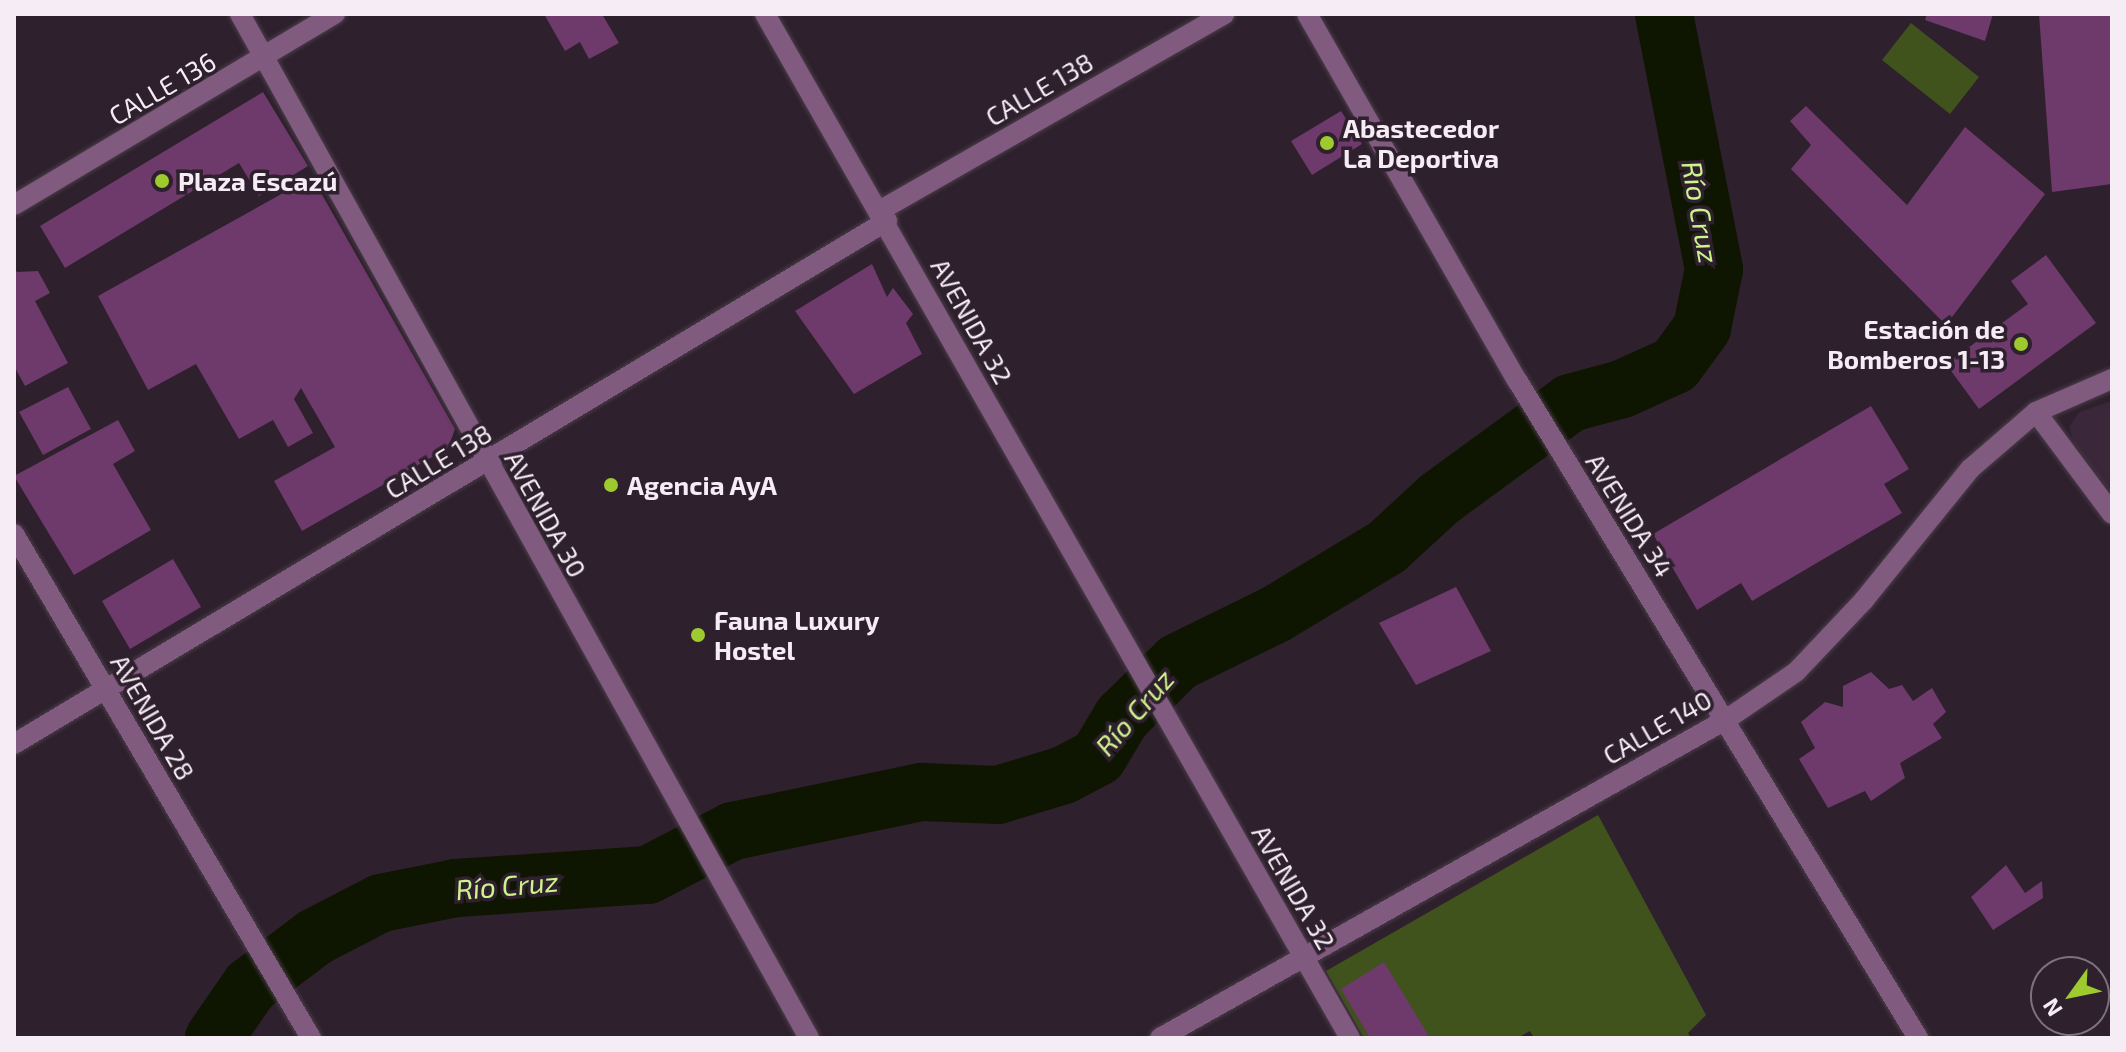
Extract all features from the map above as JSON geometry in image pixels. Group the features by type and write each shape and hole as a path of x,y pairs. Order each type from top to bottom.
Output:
{"street":[{"name":"AVENIDA 30","path":"240,14 809,1038"},
{"name":"CALLE 136","path":"14,205 335,14"},
{"name":"AVENIDA 32","path":"765,14 884,216 1130,656 1350,1038"},
{"name":"CALLE 138","path":"14,744 487,462 884,216 1224,14"},
{"name":"AVENIDA 34","path":"1307,14 1517,380 1727,719 1918,1038"},
{"name":"CALLE 140","path":"1160,1038 1727,719 1796,672 1884,576 1970,469 2036,412 2112,379"},
{"path":"2036,412 2112,514"},
{"name":"AVENIDA 28","path":"14,534 107,688 243,928 311,1038"}],"shaded area":[{"path":"2112,401 2112,494 2074,443 2069,427 2079,412"}],"green space":[{"path":"1911,23 1979,77 1950,114 1882,60"},
{"path":"1598,815 1706,1015 1688,1033 1691,1038 1534,1038 1530,1031 1517,1038 1364,1038 1326,971"}],"building":[{"path":"544,14 602,14 619,43 589,59 580,42 565,51"},
{"path":"1927,14 1993,14 1985,41 1925,20"},
{"path":"2039,14 2112,14 2112,184 2052,192"},
{"name":"Plaza Escazú","path":"263,92 308,166 259,196 239,163 65,268 40,226"},
{"path":"1806,106 1907,205 1965,127 2045,194 1946,325 1791,169 1811,145 1790,121"},
{"name":"Abastecedor La Deportiva","path":"1341,111 1362,144 1312,175 1291,141"},
{"path":"312,177 455,429 448,448 302,531 274,481 335,447 301,388 294,399 313,433 288,447 273,420 239,439 196,364 148,390 98,296"},
{"name":"Estación de Bomberos 1-13","path":"2046,255 2096,323 1979,409 1946,364 2028,304 2011,281"},
{"path":"872,264 887,297 893,288 913,314 906,323 922,354 854,394 795,311"},
{"path":"14,267 17,272 38,271 50,293 35,301 68,363 25,386 14,366"},
{"path":"68,387 91,429 43,455 19,412"},
{"path":"1871,406 1909,469 1884,484 1902,513 1752,601 1741,583 1697,610 1653,534"},
{"path":"118,420 135,451 113,464 151,530 74,575 14,476"},
{"path":"173,559 201,607 130,649 102,601"},
{"path":"1456,587 1491,651 1416,685 1379,623"},
{"path":"1871,672 1889,689 1902,685 1913,701 1932,688 1946,712 1933,724 1942,738 1900,763 1905,778 1871,801 1865,791 1828,808 1799,759 1815,748 1801,722 1825,702 1843,707 1843,686"},
{"path":"2006,865 2025,893 2042,881 2043,898 1993,930 1971,897"},
{"path":"1384,962 1430,1038 1370,1038 1341,989"}],"waterway":[{"name":"Río Cruz","path":"214,1038 250,986 315,937 381,903 456,888 648,875 733,831 922,792 998,795 1064,775 1098,757 1122,717 1178,662 1276,614 1387,547 1439,499 1570,403 1622,389 1675,365 1702,328 1714,269 1664,14"}],"place":[{"name":"Abastecedor La Deportiva","path":"1327,143"},
{"name":"Plaza Escazú","path":"162,181"},
{"name":"Estación de Bomberos 1-13","path":"2021,344"},
{"name":"Agencia AyA","path":"611,485"},
{"name":"Fauna Luxury Hostel","path":"698,635"}]}
